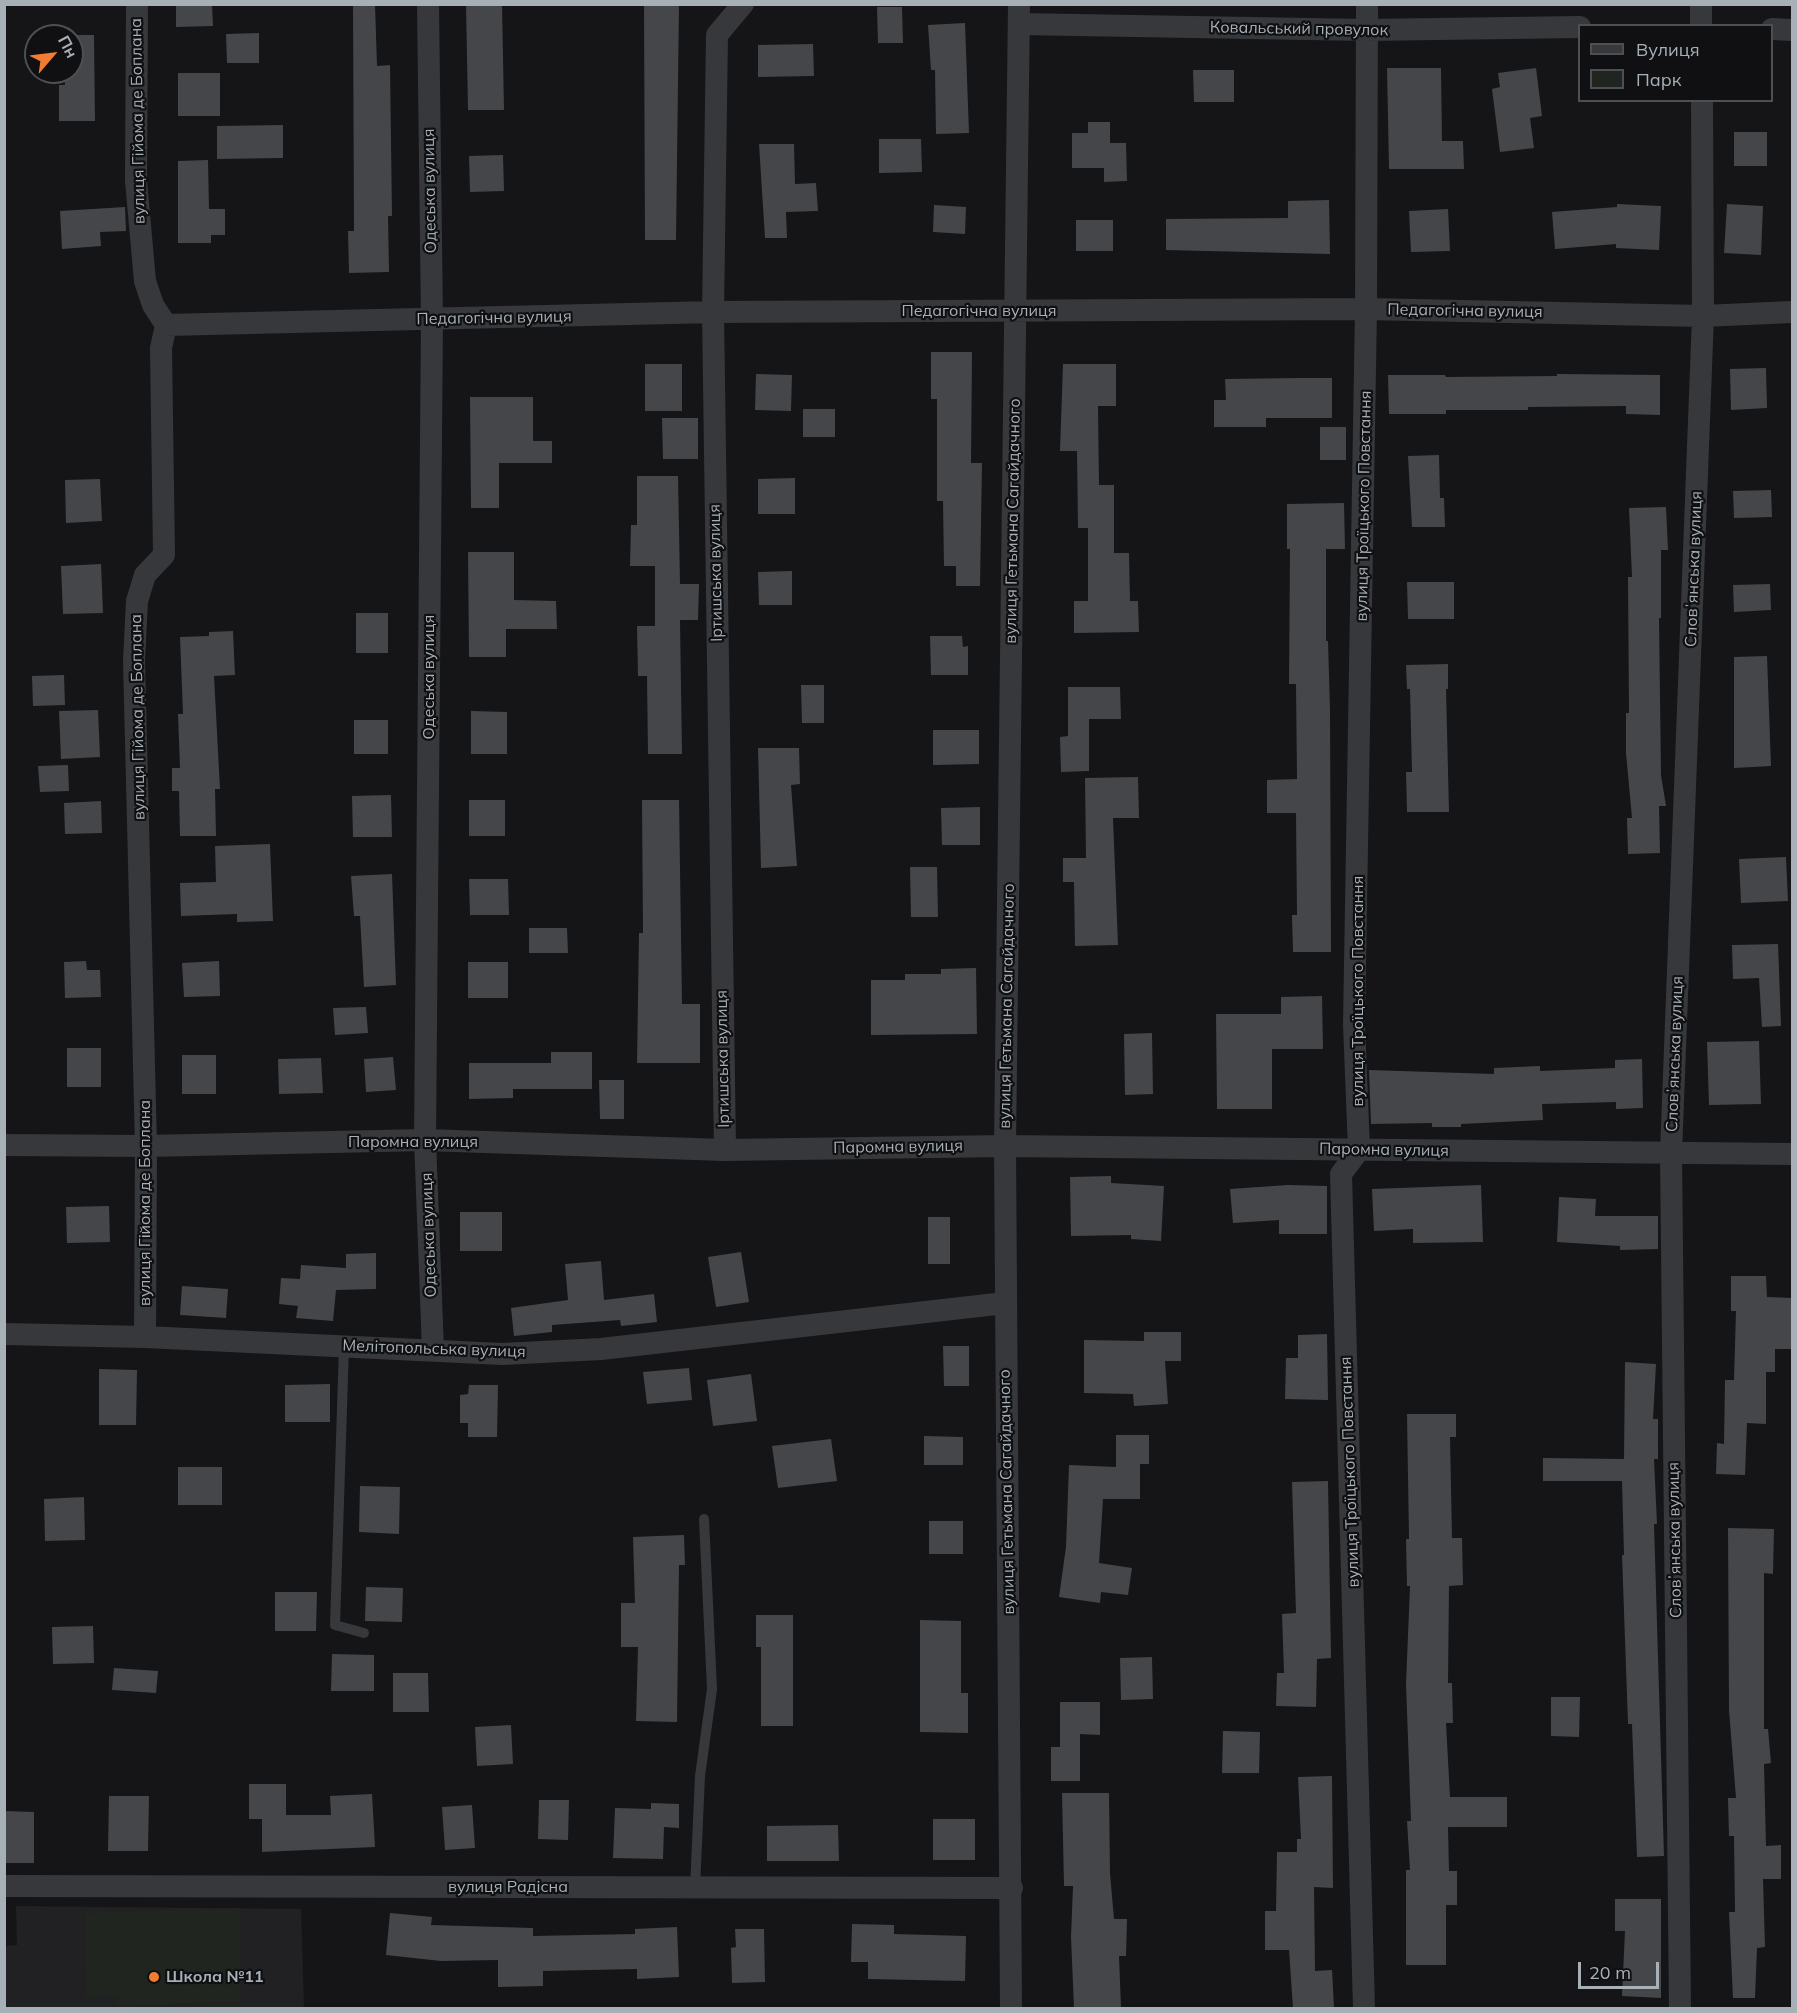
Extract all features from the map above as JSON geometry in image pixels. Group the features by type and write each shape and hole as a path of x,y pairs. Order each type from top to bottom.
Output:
{"street":[{"name":"вулиця Гійома де Боплана","path":"137,4 136,181 144,270 153,305 166,324 161,348 164,555 145,575 137,601 134,661 146,1146 145,1337"},
{"name":"Одеська вулиця","path":"428,4 432,320 425,1140 433,1350"},
{"name":"Іртишська вулиця","path":"725,1150 713,312 717,35 743,4"},
{"name":"вулиця Троїцького Повстання","path":"1364,2008 1341,1174 1359,1150 1354,1024 1366,309 1366,4"},
{"path":"1701,4 1701,24"},
{"name":"Ковальський провулок","path":"1019,14 1366,30 1578,27"},
{"name":"вулиця Гетьмана Сагайдачного","path":"1011,2008 1012,1888 1005,1146 1019,14"},
{"path":"1773,29 1792,30"},
{"name":"Словʼянська вулиця","path":"1680,2008 1671,1154 1704,316 1702,102"},
{"name":"Педагогічна вулиця","path":"166,324 432,320 713,312 1366,309 1704,316 1792,312"},
{"name":"Паромна вулиця","path":"4,1145 146,1146 425,1140 725,1150 1005,1146 1792,1154"},
{"name":"Мелітопольська вулиця","path":"4,1334 145,1337 502,1354 602,1349 1005,1303"},
{"name":"вулиця Радісна","path":"4,1886 1012,1888"}],"lane":[{"path":"344,1346 335,1625 364,1633"},
{"path":"695,1888 700,1776 712,1689 704,1518"}],"shaded area":[{"name":"Школа №11","path":"16,1906 301,1909 304,2008 5,2008 4,1946 17,1945"}],"green space":[{"path":"241,1908 240,2001 117,2006 118,1996 86,1997 85,1913"}],"building":[{"path":"176,4 212,4 213,26 176,27"},
{"path":"353,4 375,4 377,66 390,65 392,216 388,216 389,272 349,273 348,231 354,231"},
{"path":"466,4 502,4 504,110 468,110"},
{"path":"644,4 679,4 676,240 645,240"},
{"path":"877,7 902,7 903,43 878,43"},
{"path":"965,23 969,133 936,134 935,70 931,70 928,25"},
{"path":"259,33 259,63 227,63 226,34"},
{"path":"84,35 94,35 95,121 59,121 59,85 84,84"},
{"path":"813,44 814,76 758,77 758,45"},
{"path":"1387,68 1441,68 1442,141 1463,141 1464,169 1389,169"},
{"path":"1536,68 1542,116 1530,118 1534,148 1500,152 1492,89 1500,87 1498,73"},
{"path":"1193,70 1234,70 1234,102 1194,102"},
{"path":"178,73 220,73 220,116 178,116"},
{"path":"1088,122 1110,122 1110,143 1126,143 1127,181 1104,182 1104,168 1072,168 1072,133 1088,133"},
{"path":"283,125 283,158 217,159 217,126"},
{"path":"1734,132 1767,132 1767,166 1734,166"},
{"path":"879,139 921,139 922,172 879,173"},
{"path":"759,144 794,144 795,184 816,183 818,211 786,212 787,238 765,238"},
{"path":"503,155 504,191 470,192 469,156"},
{"path":"208,160 209,209 225,209 225,235 211,235 211,243 178,243 178,161"},
{"path":"1329,200 1330,254 1166,250 1166,219 1288,218 1288,201"},
{"path":"1617,204 1661,206 1659,250 1616,248 1616,244 1555,249 1552,212 1617,207"},
{"path":"1727,204 1763,206 1761,255 1724,253"},
{"path":"934,205 966,207 965,234 933,232"},
{"path":"125,207 126,231 100,232 101,246 62,249 60,211"},
{"path":"1448,209 1450,251 1411,252 1409,211"},
{"path":"1076,220 1113,220 1113,251 1076,251"},
{"path":"931,352 972,352 971,463 982,463 980,586 956,586 956,566 944,566 943,501 937,501 937,399 931,399"},
{"path":"645,364 682,364 682,411 645,411"},
{"path":"1063,364 1116,364 1116,406 1098,406 1099,485 1114,485 1114,553 1129,553 1130,601 1138,601 1139,632 1074,633 1074,601 1088,601 1088,528 1078,528 1077,451 1060,451"},
{"path":"1766,368 1767,408 1731,410 1730,369"},
{"path":"756,374 792,375 791,411 755,410"},
{"path":"1557,374 1660,375 1660,415 1626,414 1626,406 1528,407 1528,410 1446,410 1446,414 1389,414 1388,375 1445,375 1446,377 1557,376"},
{"path":"1332,378 1332,418 1266,418 1266,427 1214,427 1214,400 1226,400 1225,379"},
{"path":"470,397 533,397 533,441 552,441 552,463 499,463 499,508 471,508"},
{"path":"803,409 835,409 835,437 803,437"},
{"path":"662,418 698,418 698,459 663,459"},
{"path":"1320,427 1346,427 1346,460 1320,460"},
{"path":"1439,455 1440,498 1444,498 1445,527 1412,527 1408,456"},
{"path":"637,476 678,476 680,584 699,584 698,620 680,620 682,754 648,754 647,676 638,676 637,626 655,626 655,566 630,566 631,525 637,525"},
{"path":"795,478 795,514 758,514 758,479"},
{"path":"100,479 102,521 66,523 65,480"},
{"path":"1771,490 1772,517 1734,518 1733,491"},
{"path":"1344,503 1345,549 1326,549 1326,641 1328,641 1330,710 1331,952 1293,952 1292,915 1297,915 1296,813 1267,813 1267,780 1297,779 1296,684 1289,684 1290,549 1287,549 1287,504"},
{"path":"1666,507 1668,550 1661,550 1661,618 1659,618 1661,775 1666,806 1659,806 1660,853 1628,854 1627,818 1632,818 1626,753 1626,713 1629,713 1628,577 1632,577 1629,508"},
{"path":"468,552 514,552 514,600 556,601 557,629 506,629 506,657 469,657"},
{"path":"101,564 103,613 63,614 61,566"},
{"path":"792,571 792,605 759,605 758,572"},
{"path":"1407,582 1454,582 1454,619 1408,619"},
{"path":"1770,584 1771,610 1734,612 1733,585"},
{"path":"356,613 388,613 388,653 356,653"},
{"path":"233,631 235,675 214,676 220,789 215,789 216,836 180,836 179,791 172,791 172,768 180,768 178,714 183,714 180,637 209,636 209,632"},
{"path":"930,636 962,636 963,647 968,646 968,675 931,675"},
{"path":"1767,656 1771,766 1734,768 1734,657"},
{"path":"1448,664 1448,689 1446,689 1449,812 1407,812 1406,772 1412,772 1410,689 1407,689 1406,665"},
{"path":"64,675 65,705 33,706 32,676"},
{"path":"801,685 824,685 824,723 802,723"},
{"path":"1068,687 1120,687 1121,719 1089,719 1089,771 1061,772 1060,737 1068,736"},
{"path":"98,710 100,757 61,759 59,711"},
{"path":"471,711 507,712 507,754 471,754"},
{"path":"354,720 388,720 388,754 354,754"},
{"path":"933,730 979,730 979,764 933,765"},
{"path":"758,748 799,748 800,784 791,785 797,866 761,868"},
{"path":"68,765 69,791 40,792 38,766"},
{"path":"1138,777 1139,818 1113,818 1118,945 1075,946 1074,882 1063,882 1063,858 1086,858 1085,778"},
{"path":"391,795 392,837 353,837 352,796"},
{"path":"469,800 505,800 505,836 469,836"},
{"path":"642,800 679,800 682,1004 700,1004 700,1063 637,1063 639,933 643,933"},
{"path":"101,801 102,833 65,834 64,803"},
{"path":"980,807 980,845 942,845 941,808"},
{"path":"270,844 273,921 237,922 237,914 181,916 180,883 216,882 215,846"},
{"path":"1786,857 1788,901 1741,903 1739,859"},
{"path":"910,867 937,867 938,917 911,917"},
{"path":"392,874 396,985 364,987 360,916 354,916 351,876"},
{"path":"469,879 508,879 509,915 470,915"},
{"path":"529,928 567,928 568,953 529,953"},
{"path":"1778,944 1781,1026 1762,1027 1759,978 1733,979 1732,945"},
{"path":"86,961 87,970 100,970 101,997 65,998 64,962"},
{"path":"219,961 220,996 184,997 182,963"},
{"path":"468,962 508,962 508,998 468,998"},
{"path":"976,968 977,1034 871,1035 871,980 905,980 905,974 941,974 941,969"},
{"path":"1322,996 1323,1049 1272,1049 1272,1109 1217,1109 1216,1014 1281,1014 1281,997"},
{"path":"366,1007 368,1033 335,1035 333,1008"},
{"path":"1152,1033 1153,1094 1125,1095 1124,1034"},
{"path":"1759,1041 1761,1104 1709,1105 1707,1042"},
{"path":"67,1048 101,1048 101,1087 67,1087"},
{"path":"551,1052 592,1052 592,1089 513,1089 513,1098 469,1099 469,1063 551,1063"},
{"path":"182,1055 216,1055 216,1094 182,1094"},
{"path":"393,1057 396,1090 366,1092 364,1059"},
{"path":"321,1058 323,1093 279,1094 278,1059"},
{"path":"1642,1059 1643,1108 1616,1109 1616,1102 1542,1104 1543,1120 1461,1124 1461,1127 1432,1127 1432,1123 1371,1124 1369,1070 1494,1074 1494,1068 1540,1066 1540,1071 1615,1068 1615,1060"},
{"path":"599,1080 624,1080 624,1119 600,1119"},
{"path":"1111,1176 1111,1183 1164,1186 1161,1241 1131,1239 1131,1235 1071,1236 1070,1177"},
{"path":"1288,1185 1327,1186 1327,1234 1279,1234 1279,1220 1233,1223 1230,1189"},
{"path":"1481,1185 1483,1242 1413,1243 1413,1229 1374,1231 1372,1189"},
{"path":"1559,1197 1596,1199 1595,1216 1658,1216 1658,1249 1620,1250 1620,1246 1557,1242"},
{"path":"109,1206 110,1242 67,1243 66,1207"},
{"path":"460,1212 502,1212 502,1251 460,1251"},
{"path":"928,1217 950,1217 950,1264 928,1264"},
{"path":"741,1252 749,1302 716,1307 708,1257"},
{"path":"376,1253 376,1289 336,1290 333,1321 296,1318 298,1306 279,1304 281,1278 300,1279 301,1265 346,1268 346,1254"},
{"path":"601,1261 604,1300 654,1294 657,1322 621,1326 620,1320 552,1325 552,1332 514,1336 511,1308 568,1300 565,1264"},
{"path":"1731,1276 1766,1276 1767,1297 1792,1298 1792,1349 1775,1349 1775,1372 1766,1372 1766,1424 1747,1423 1745,1475 1716,1474 1717,1443 1724,1444 1725,1380 1734,1380 1736,1311 1731,1311"},
{"path":"182,1286 228,1289 226,1318 180,1315"},
{"path":"1144,1332 1181,1332 1181,1361 1165,1361 1168,1404 1134,1406 1133,1394 1084,1393 1084,1340 1144,1341"},
{"path":"1327,1334 1328,1400 1285,1399 1286,1358 1298,1358 1298,1335"},
{"path":"943,1346 969,1346 969,1386 944,1386"},
{"path":"1625,1362 1656,1364 1653,1419 1658,1419 1658,1459 1654,1459 1657,1524 1654,1524 1664,1856 1637,1857 1632,1724 1628,1724 1622,1555 1624,1555 1622,1481 1543,1481 1543,1458 1624,1459"},
{"path":"689,1368 692,1400 647,1404 643,1372"},
{"path":"99,1369 137,1370 136,1425 99,1425"},
{"path":"751,1374 757,1421 713,1426 707,1380"},
{"path":"330,1384 330,1422 285,1422 285,1385"},
{"path":"469,1385 498,1385 497,1437 468,1437 468,1423 460,1423 460,1395 468,1394"},
{"path":"1407,1414 1456,1414 1456,1437 1450,1437 1452,1538 1462,1538 1463,1585 1449,1586 1448,1683 1452,1683 1453,1723 1446,1723 1450,1797 1507,1797 1507,1827 1448,1827 1449,1871 1457,1871 1457,1905 1446,1905 1446,1965 1406,1965 1406,1870 1410,1870 1407,1821 1411,1821 1406,1684 1410,1586 1407,1586 1406,1539 1409,1539"},
{"path":"1116,1435 1149,1435 1149,1464 1140,1464 1140,1499 1103,1499 1099,1563 1132,1568 1128,1595 1101,1592 1100,1603 1059,1597 1066,1547 1069,1465 1116,1467"},
{"path":"924,1436 963,1437 963,1465 924,1465"},
{"path":"831,1439 837,1481 778,1488 772,1446"},
{"path":"178,1467 222,1467 222,1505 178,1505"},
{"path":"1328,1481 1331,1658 1317,1659 1316,1707 1276,1706 1277,1673 1284,1673 1282,1614 1296,1613 1292,1482"},
{"path":"360,1486 400,1487 399,1534 359,1532"},
{"path":"84,1497 85,1540 45,1541 44,1499"},
{"path":"929,1521 963,1521 963,1554 929,1554"},
{"path":"1728,1528 1774,1529 1773,1574 1764,1573 1764,1729 1768,1729 1771,1763 1764,1764 1766,1846 1781,1845 1781,1879 1763,1879 1765,1947 1757,1948 1755,1998 1733,1998 1729,1912 1735,1912 1734,1836 1729,1836 1728,1798 1736,1798 1729,1710"},
{"path":"684,1535 685,1565 679,1565 677,1722 636,1721 638,1647 621,1647 621,1603 635,1603 633,1537"},
{"path":"366,1587 403,1588 402,1622 365,1621"},
{"path":"275,1592 317,1592 316,1631 275,1631"},
{"path":"756,1615 793,1615 793,1726 761,1726 761,1647 756,1647"},
{"path":"920,1620 961,1621 961,1693 968,1693 968,1733 920,1732"},
{"path":"93,1626 94,1663 53,1664 52,1627"},
{"path":"332,1654 374,1655 374,1691 331,1691"},
{"path":"1152,1657 1153,1699 1121,1700 1120,1658"},
{"path":"114,1668 158,1671 156,1693 112,1690"},
{"path":"393,1673 428,1673 429,1712 393,1712"},
{"path":"1551,1697 1580,1697 1579,1737 1551,1736"},
{"path":"1060,1702 1100,1702 1100,1735 1080,1734 1080,1781 1051,1781 1051,1747 1060,1747"},
{"path":"511,1725 513,1764 477,1766 475,1727"},
{"path":"1223,1731 1260,1732 1259,1773 1222,1773"},
{"path":"1332,1776 1333,1888 1314,1887 1315,1971 1332,1970 1334,2008 1293,2008 1289,1950 1265,1950 1265,1911 1276,1911 1277,1852 1297,1852 1297,1839 1301,1839 1298,1777"},
{"path":"249,1784 286,1784 286,1815 331,1815 330,1796 372,1794 375,1847 262,1852 262,1819 249,1819"},
{"path":"1062,1793 1109,1793 1110,1873 1114,1919 1127,1919 1126,1956 1119,1956 1121,2008 1074,2008 1071,1937 1073,1886 1064,1886"},
{"path":"109,1796 149,1796 148,1851 108,1851"},
{"path":"539,1800 569,1800 568,1840 538,1839"},
{"path":"651,1803 679,1804 679,1828 664,1827 663,1859 613,1858 615,1808 651,1809"},
{"path":"472,1805 475,1848 445,1850 442,1807"},
{"path":"4,1811 34,1812 34,1863 4,1863"},
{"path":"933,1819 975,1819 975,1860 933,1860"},
{"path":"838,1825 839,1861 767,1861 767,1826"},
{"path":"1615,1899 1661,1899 1661,1998 1622,1996 1625,1931 1615,1931"},
{"path":"390,1913 432,1917 431,1925 533,1928 533,1936 635,1934 635,1929 677,1927 679,1977 637,1979 637,1969 543,1971 543,1986 498,1987 498,1960 441,1961 386,1955"},
{"path":"852,1924 894,1925 894,1934 966,1936 965,1981 868,1979 868,1962 851,1962"},
{"path":"735,1929 764,1929 765,1982 732,1983 731,1948 736,1947"}],"place":[{"name":"Школа №11","path":"154,1977"}]}
